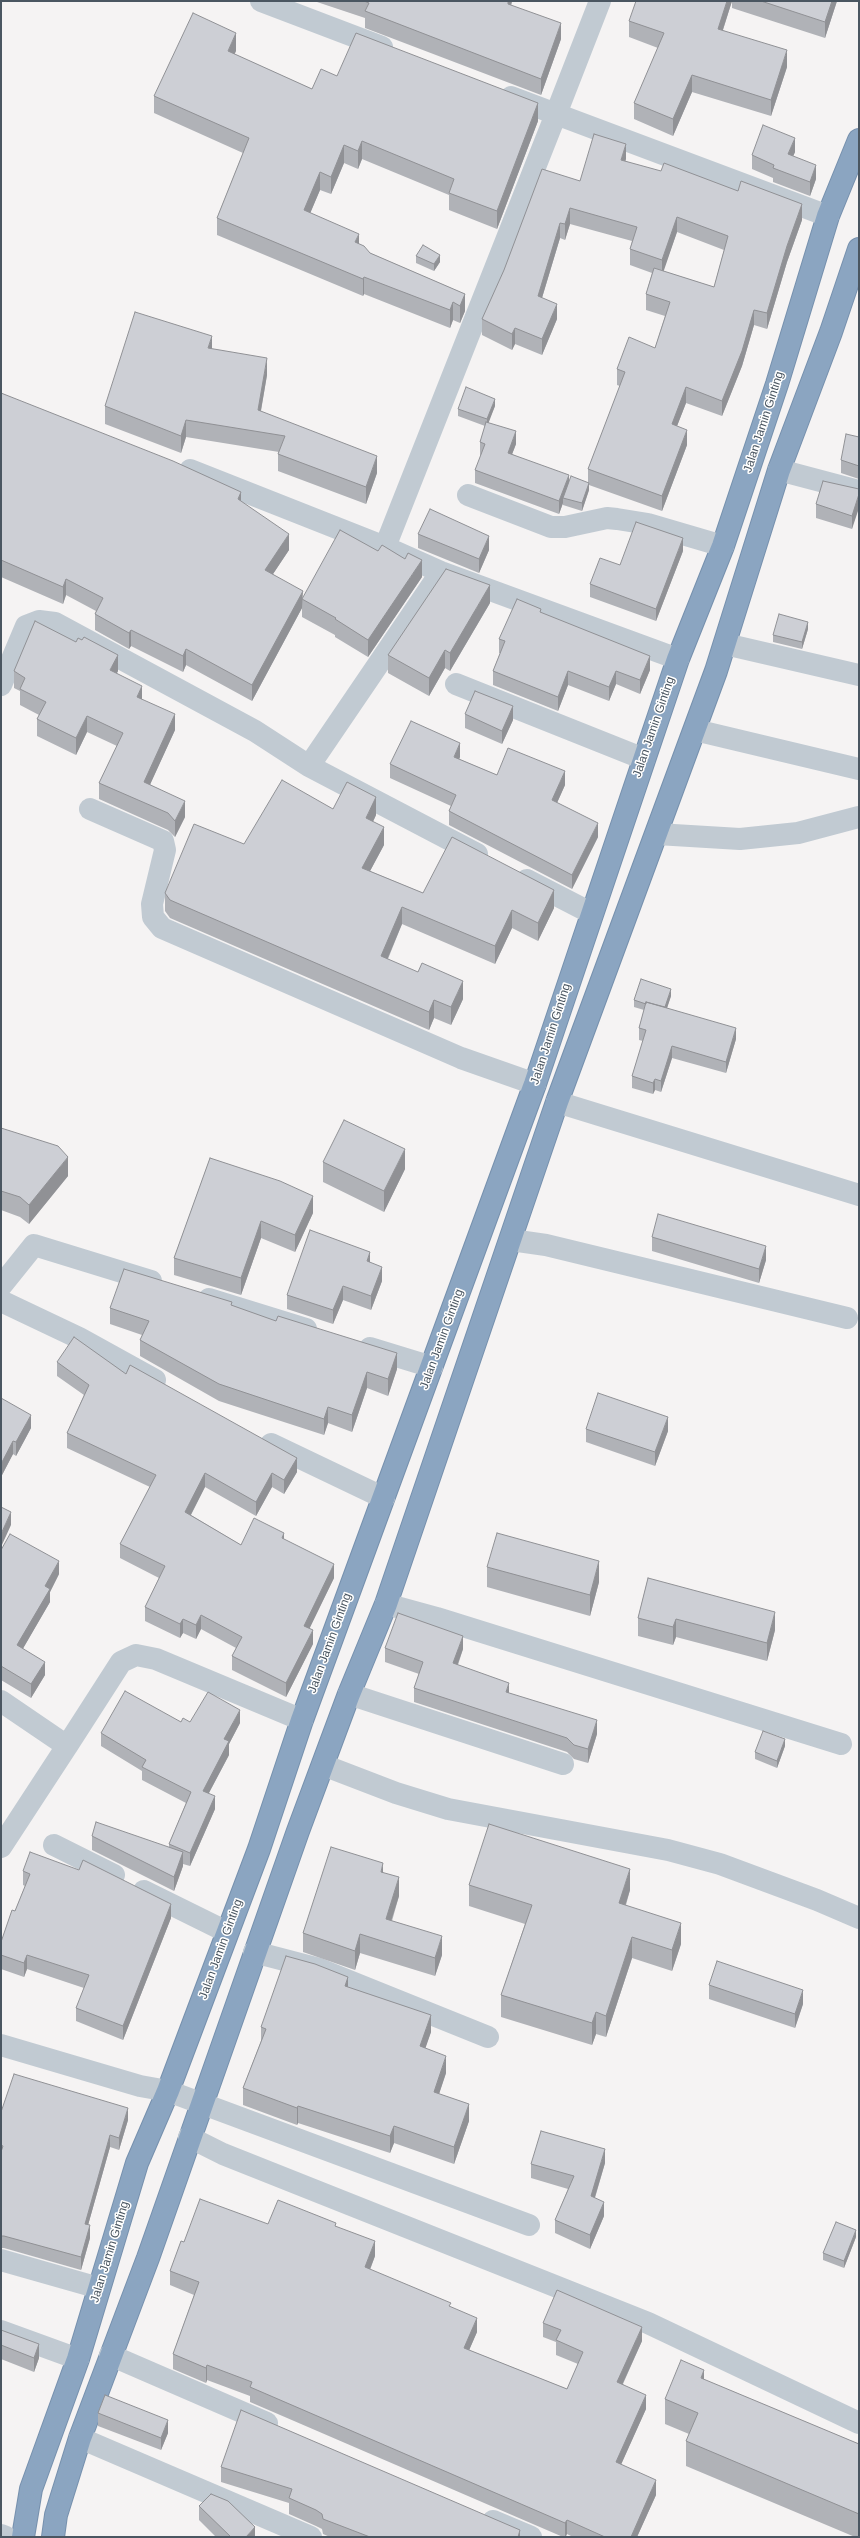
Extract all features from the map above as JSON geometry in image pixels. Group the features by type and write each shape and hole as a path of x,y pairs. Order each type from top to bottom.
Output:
{"highway":[{"name":"Jalan Jamin Ginting","path":"22,2537 31,2489 78,2358 137,2163 168,2091 227,1932 260,1849 302,1720 535,1084 591,913 678,659 723,546 777,384 828,216 859,140"},
{"path":"53,2537 56,2515 80,2438 110,2354 148,2258 254,1952 323,1765 386,1604 557,1102 695,730 725,644 779,470 831,332 859,249"}],"street":[{"path":"261,1 401,55"},
{"path":"385,547 482,305 600,1"},
{"path":"490,89 828,216"},
{"path":"461,296 482,305"},
{"path":"171,463 385,547 441,572 678,659"},
{"path":"779,470 859,491"},
{"path":"468,495 551,527 565,527 607,518 617,519 648,524 723,546"},
{"path":"308,766 441,572"},
{"path":"1,685 26,626 46,621 55,623 255,731 308,766 591,913"},
{"path":"725,644 859,676"},
{"path":"456,684 644,759"},
{"path":"695,730 859,769"},
{"path":"90,809 163,841 165,850 152,904 154,917 162,928 462,1058 535,1084"},
{"path":"657,834 740,839 798,833 859,817"},
{"path":"557,1102 859,1195"},
{"path":"511,1240 546,1245 847,1318"},
{"path":"1,1286 34,1245 325,1335"},
{"path":"1,1301 112,1355 172,1389"},
{"path":"348,1342 432,1368"},
{"path":"255,1435 296,1458 384,1498"},
{"path":"386,1604 437,1618 841,1744"},
{"path":"1,1847 120,1662 136,1655 156,1659 302,1720"},
{"path":"350,1694 563,1764"},
{"path":"1,1701 67,1746"},
{"path":"323,1765 396,1793 448,1809 661,1848 720,1864 817,1900 859,1918"},
{"path":"54,1845 227,1932"},
{"path":"254,1952 319,1969 488,2037"},
{"path":"1,2045 140,2086 168,2091 529,2225"},
{"path":"189,2137 223,2154 648,2323 859,2423"},
{"path":"1,2260 99,2288"},
{"path":"1,2331 78,2358"},
{"path":"110,2354 284,2430"},
{"path":"80,2438 311,2537"},
{"path":"473,2512 531,2537"},
{"path":"1,2535 6,2537"}],"building":[{"path":"364,1 508,1 508,4 561,23 541,79 365,11 369,3"},
{"path":"636,1 727,1 718,29 787,50 771,100 692,75 673,119 634,103 664,33 629,21"},
{"path":"761,1 832,1 825,22"},
{"path":"193,13 236,33 228,51 312,89 321,69 337,76 356,33 538,103 497,211 449,193 454,179 362,141 358,151 344,145 331,177 320,172 304,210 359,234 355,242 364,246 370,253 465,294 460,306 453,302 450,310 364,277 363,279 217,218 249,138 154,96"},
{"path":"763,125 795,138 788,154 816,165 810,182 773,168 774,165 752,155"},
{"path":"594,134 626,144 621,160 661,171 664,163 738,191 741,181 802,204 787,246 767,313 754,310 742,351 722,401 686,387 672,424 687,430 662,496 588,469 625,372 617,369 629,337 655,348 670,302 646,294 654,268 714,287 728,236 677,217 662,260 630,249 637,227 570,208 565,224 560,223 538,296 557,304 542,339 515,328 512,334 482,319 504,270 542,169 580,181"},
{"path":"423,245 440,255 434,264 416,256"},
{"path":"135,312 212,336 208,348 267,358 258,410 377,456 366,487 278,454 285,436 186,420 181,436 105,406"},
{"path":"466,387 495,399 487,419 458,409"},
{"path":"1,393 173,461 241,492 238,499 289,534 265,570 303,591 252,685 186,649 183,656 131,630 129,633 95,614 103,598 66,579 63,587 1,560"},
{"path":"486,422 516,431 508,453 569,475 559,501 475,470 485,444 480,442"},
{"path":"846,434 859,437 859,466 841,460"},
{"path":"571,476 589,483 582,503 563,498"},
{"path":"823,481 859,489 859,494 852,516 816,504"},
{"path":"430,509 489,536 479,559 418,534"},
{"path":"636,522 683,538 656,609 590,584 600,558 620,565"},
{"path":"340,530 378,551 382,545 405,559 408,553 422,560 368,640 335,619 336,618 302,599"},
{"path":"446,569 490,585 450,653 445,650 429,678 388,655"},
{"path":"517,599 541,609 540,612 650,656 640,680 616,671 609,687 568,671 558,697 493,671 505,641 499,639"},
{"path":"779,614 808,622 802,642 773,635"},
{"path":"35,621 76,642 78,638 82,640 84,637 118,655 110,670 142,686 137,697 175,714 144,782 185,801 175,821 168,813 99,783 123,733 87,716 76,738 37,719 46,702 20,689 25,678 14,671"},
{"path":"475,691 513,706 502,731 465,714"},
{"path":"411,721 460,743 454,757 497,775 508,748 565,771 552,800 598,823 572,875 449,811 456,795 390,764"},
{"path":"282,780 333,809 347,782 376,797 366,818 384,827 362,868 423,893 452,837 554,890 538,923 512,910 495,946 402,907 381,956 418,972 422,963 463,981 451,1007 434,1000 429,1012 170,900 165,893 194,824 244,844"},
{"path":"641,979 671,989 665,1007 646,1002 646,1004 634,1000"},
{"path":"646,1002 736,1028 726,1062 672,1046 661,1081 655,1079 653,1083 632,1076 646,1030 639,1028"},
{"path":"344,1120 405,1149 384,1191 323,1162"},
{"path":"1,1128 58,1146 68,1157 29,1205 20,1197 1,1191"},
{"path":"210,1158 280,1181 313,1196 295,1235 261,1221 241,1278 174,1258"},
{"path":"658,1214 766,1246 759,1269 652,1237"},
{"path":"310,1230 370,1252 367,1261 382,1267 371,1296 343,1286 333,1310 287,1295"},
{"path":"124,1269 232,1302 231,1305 276,1321 278,1316 397,1353 388,1379 367,1372 352,1415 328,1407 324,1419 219,1384 140,1340 149,1321 110,1308"},
{"path":"74,1337 126,1374 130,1365 297,1458 284,1480 272,1473 256,1502 205,1473 185,1512 241,1545 254,1518 284,1533 282,1538 334,1564 304,1626 313,1630 286,1683 232,1656 242,1637 201,1615 196,1625 183,1619 180,1624 145,1607 165,1566 120,1544 156,1475 67,1433 89,1385 57,1362"},
{"path":"598,1393 668,1417 655,1452 586,1429"},
{"path":"1,1398 31,1415 16,1442 13,1441 1,1464"},
{"path":"1,1507 11,1512 1,1534"},
{"path":"497,1533 599,1561 590,1595 487,1567"},
{"path":"10,1534 59,1561 45,1586 50,1589 17,1645 45,1662 31,1684 1,1666 1,1550"},
{"path":"648,1578 775,1612 767,1643 676,1619 673,1627 638,1618"},
{"path":"398,1613 463,1636 453,1663 509,1683 506,1692 597,1720 588,1749 574,1745 567,1738 414,1688 423,1662 385,1648"},
{"path":"125,1691 181,1722 183,1718 190,1722 208,1692 240,1710 224,1739 229,1741 203,1791 215,1796 190,1853 169,1844 191,1792 142,1767 146,1760 101,1733"},
{"path":"763,1731 785,1739 777,1761 755,1752"},
{"path":"96,1822 183,1852 174,1877 92,1836"},
{"path":"489,1824 630,1869 619,1903 681,1923 672,1950 632,1937 606,2016 596,2012 592,2023 501,1995 532,1905 469,1885"},
{"path":"331,1847 383,1863 381,1872 399,1877 386,1919 442,1936 435,1958 360,1934 355,1951 303,1933"},
{"path":"30,1852 79,1870 83,1860 171,1904 123,2026 76,2008 89,1975 27,1955 24,1963 1,1955 1,1942 12,1910 15,1911 30,1874 23,1871"},
{"path":"286,1956 315,1964 348,1977 345,1986 431,2015 420,2046 446,2056 434,2092 469,2104 454,2147 394,2126 390,2136 298,2106 297,2108 243,2088 266,2029 261,2027"},
{"path":"717,1961 803,1990 795,2014 709,1985"},
{"path":"14,2074 128,2108 119,2138 110,2135 85,2224 90,2225 81,2257 1,2236 1,2152 3,2146 1,2145 1,2112"},
{"path":"541,2131 605,2149 591,2196 604,2202 590,2235 555,2220 574,2176 531,2164"},
{"path":"200,2199 268,2224 278,2200 336,2223 335,2226 375,2241 365,2267 451,2303 449,2306 477,2318 464,2348 567,2389 583,2352 556,2340 561,2330 543,2323 557,2290 642,2327 617,2382 646,2395 616,2462 656,2480 631,2537 605,2537 567,2520 565,2523 250,2387 252,2382 207,2365 206,2368 173,2354 199,2282 170,2271 181,2241 184,2242"},
{"path":"836,2222 856,2230 844,2261 823,2253"},
{"path":"1,2330 39,2344 34,2358 1,2345"},
{"path":"681,2360 704,2370 701,2378 859,2444 859,2514 686,2441 698,2413 665,2399"},
{"path":"105,2395 168,2420 161,2438 98,2413"},
{"path":"241,2410 520,2530 518,2537 370,2537 323,2519 322,2514 316,2510 289,2498 292,2489 221,2467"},
{"path":"211,2494 228,2501 255,2527 246,2537 231,2537 199,2506"}]}
